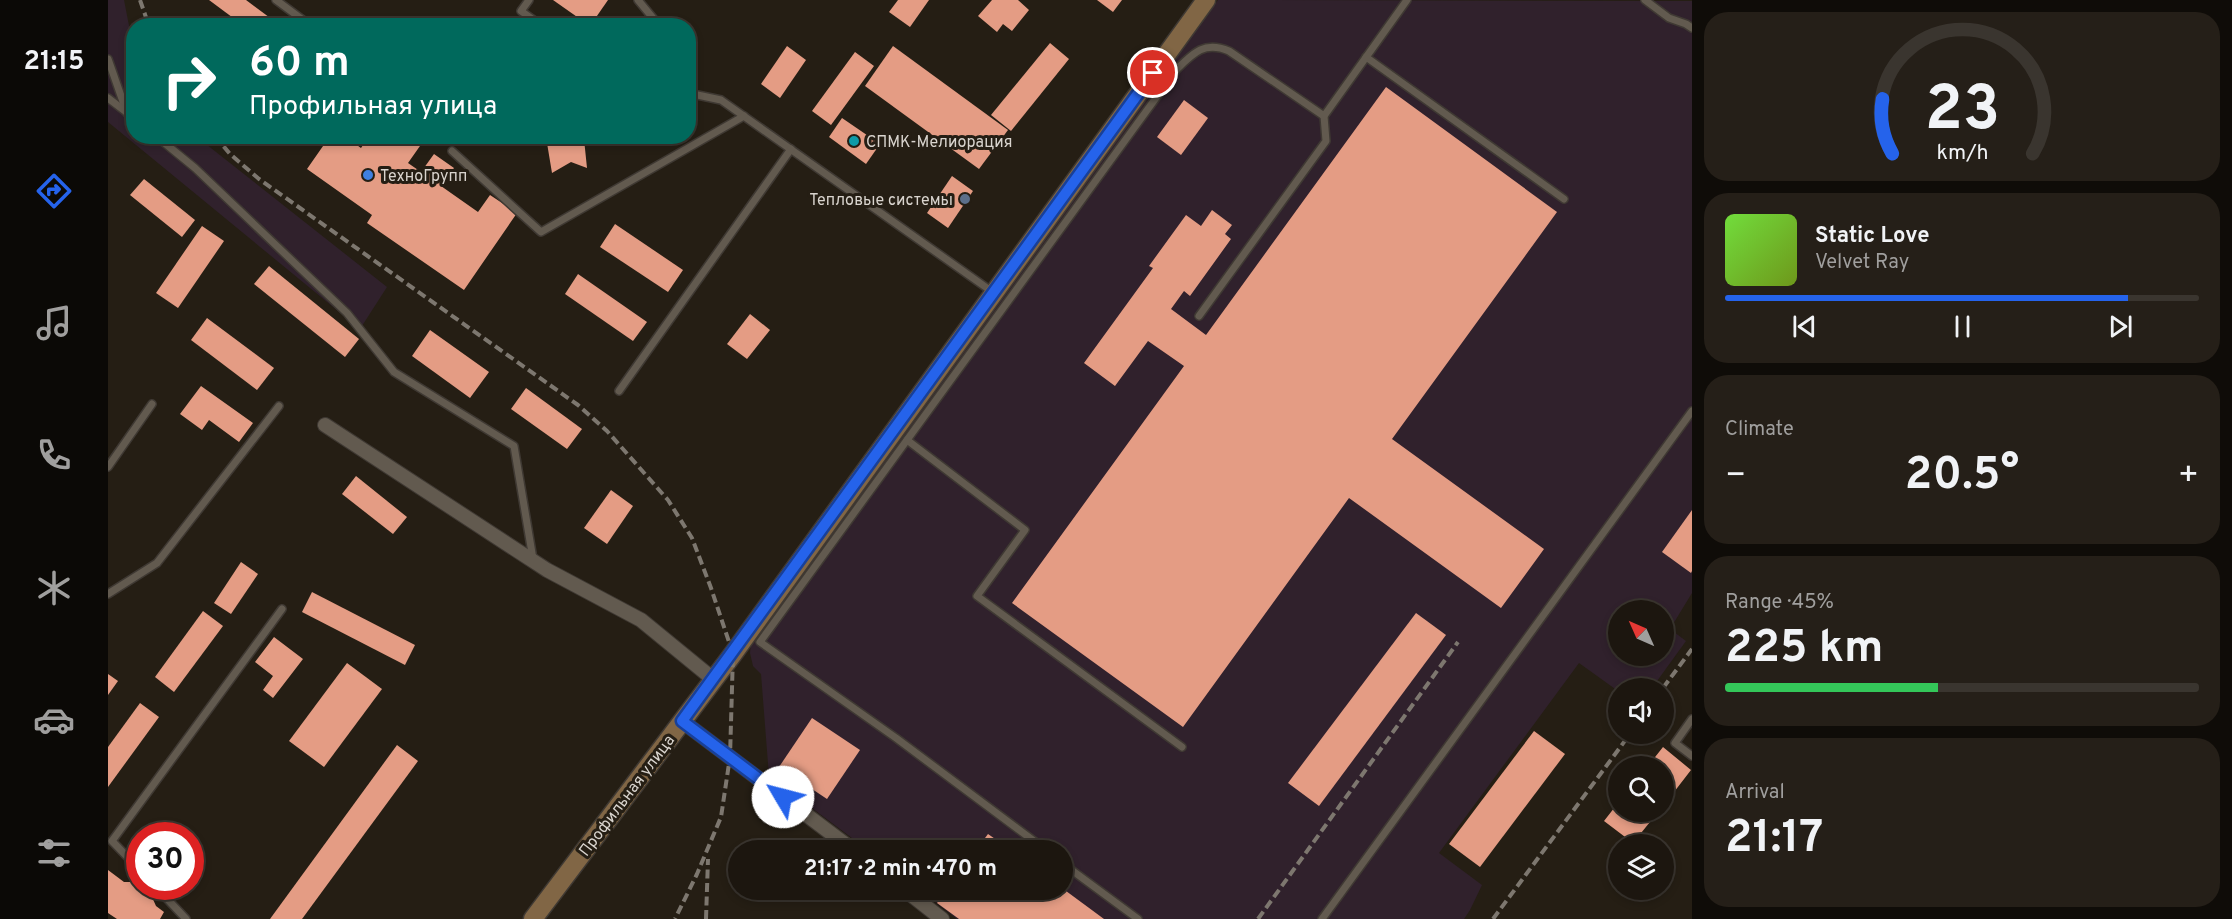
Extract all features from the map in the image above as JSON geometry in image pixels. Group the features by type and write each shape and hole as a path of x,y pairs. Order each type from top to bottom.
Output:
{"street":[{"name":"Профильная улица","path":"533,919 713,679 1206,0"},
{"path":"325,425 534,561 641,620 713,679"},
{"path":"682,721 841,840"},
{"path":"918,900 942,919"}],"lane":[{"path":"276,0 300,18"},
{"path":"530,0 521,11 531,18"},
{"path":"638,0 653,18"},
{"path":"1199,316 1326,141 1324,116 1407,0"},
{"path":"1645,0 1669,18 1692,28"},
{"path":"1033,840 896,738 760,642 1177,69 1192,54 1206,48 1218,47 1229,51 1324,116"},
{"path":"1366,57 1564,199"},
{"path":"108,59 126,110"},
{"path":"696,95 721,100 994,293"},
{"path":"108,98 126,112"},
{"path":"696,143 744,116"},
{"path":"166,144 195,168 347,313 394,372 514,446 534,561"},
{"path":"452,151 541,232 695,144"},
{"path":"619,391 791,149"},
{"path":"108,467 152,404"},
{"path":"108,594 157,563 279,406"},
{"path":"1322,919 1692,411"},
{"path":"907,440 1025,530 977,596 1182,747"},
{"path":"126,856 112,841 282,609"},
{"path":"1692,719 1675,743 1692,756"},
{"path":"1073,870 1138,919"},
{"path":"168,900 186,919"}],"shaded area":[{"path":"108,0 124,0 128,18 126,137 108,122"},
{"path":"1218,0 1692,1 1692,593 1674,622 1674,600 1608,600 1608,666 1668,666 1659,678 1608,678 1608,684 1579,663 1439,853 1482,885 1464,919 957,919 933,900 1073,900 1073,840 855,840 769,776 761,674 753,666 750,653 751,643"},
{"path":"135,144 206,144 387,287 360,329"},
{"path":"1674,632 1686,641 1674,658"}],"building":[{"path":"209,0 246,0 270,18 233,18"},
{"path":"553,0 608,0 596,18 579,18"},
{"path":"898,0 929,0 910,27 889,12"},
{"path":"992,0 1018,0 1029,10 1012,31 1003,24 997,32 978,16"},
{"path":"1097,0 1122,0 1113,12"},
{"path":"1050,43 1069,59 1011,131 991,115"},
{"path":"787,46 806,60 780,98 761,84"},
{"path":"893,46 1008,130 979,169 865,86"},
{"path":"855,52 874,66 831,125 812,111"},
{"path":"1386,87 1557,212 1392,439 1544,549 1501,608 1349,498 1183,727 1012,603 1184,366 1148,341 1115,386 1084,363 1153,268 1149,266 1186,215 1201,226 1212,210 1232,225 1225,234 1231,239 1190,296 1184,291 1171,309 1206,335"},
{"path":"1184,100 1208,118 1181,155 1157,137"},
{"name":"СПМК-Мелиорация","path":"842,118 880,144 866,164 829,137"},
{"path":"324,144 355,144 361,148 364,144 421,144 408,163 421,172 434,154 454,168 441,186 478,212 490,195 517,213 464,290 367,223 372,215 307,169"},
{"path":"547,144 585,144 587,168 571,162 552,173"},
{"path":"952,176 973,191 948,228 927,213"},
{"path":"144,179 195,220 182,237 130,195"},
{"path":"615,224 683,270 668,292 600,247"},
{"path":"202,226 224,241 178,308 156,293"},
{"path":"269,266 359,339 345,357 254,284"},
{"path":"578,274 647,322 633,341 565,294"},
{"path":"750,314 770,330 747,359 727,344"},
{"path":"207,318 274,368 257,390 191,340"},
{"path":"430,330 489,372 470,398 412,356"},
{"path":"201,386 253,423 239,442 209,420 202,430 180,414"},
{"path":"526,388 582,429 567,449 511,409"},
{"path":"356,476 407,517 393,534 342,494"},
{"path":"611,490 633,506 607,544 584,528"},
{"path":"1692,510 1692,571 1691,573 1662,552"},
{"path":"241,562 258,574 231,614 214,603"},
{"path":"312,592 415,645 405,665 302,612"},
{"path":"203,611 223,626 174,692 155,677"},
{"path":"1416,613 1446,635 1319,806 1288,783"},
{"path":"274,637 303,659 273,698 263,690 273,676 255,662"},
{"path":"347,663 382,689 324,767 289,741"},
{"path":"108,674 118,681 108,695"},
{"path":"140,703 159,717 108,787 108,747"},
{"path":"812,718 860,750 827,799 779,767"},
{"path":"1534,731 1565,754 1480,867 1449,844"},
{"path":"397,745 418,761 302,919 270,919"},
{"path":"1663,747 1674,756 1656,756"},
{"path":"1674,756 1691,770 1674,792"},
{"path":"1608,816 1608,822 1650,822 1640,834 1621,834 1604,821"},
{"path":"988,834 997,840 984,840"},
{"path":"108,870 126,882 126,900 153,900 156,906 164,912 160,919 117,919 108,913"},
{"path":"1073,896 1104,919 959,919 937,903 939,900 1073,900"}],"railway":[{"path":"140,0 146,18"},
{"path":"222,144 259,179 578,405 607,431 668,500 692,538 733,654 730,757 721,817 675,919"},
{"path":"1258,919 1458,642"},
{"path":"1670,678 1692,649"},
{"path":"1493,919 1623,744"},
{"path":"706,919 708,859"}],"place":[{"name":"СПМК-Мелиорация","path":"854,141"},
{"name":"ТехноГрупп","path":"368,175"},
{"name":"Тепловые системы","path":"965,199"}],"route":[{"path":"783,797 682,721 733,654 1153,73"}]}
